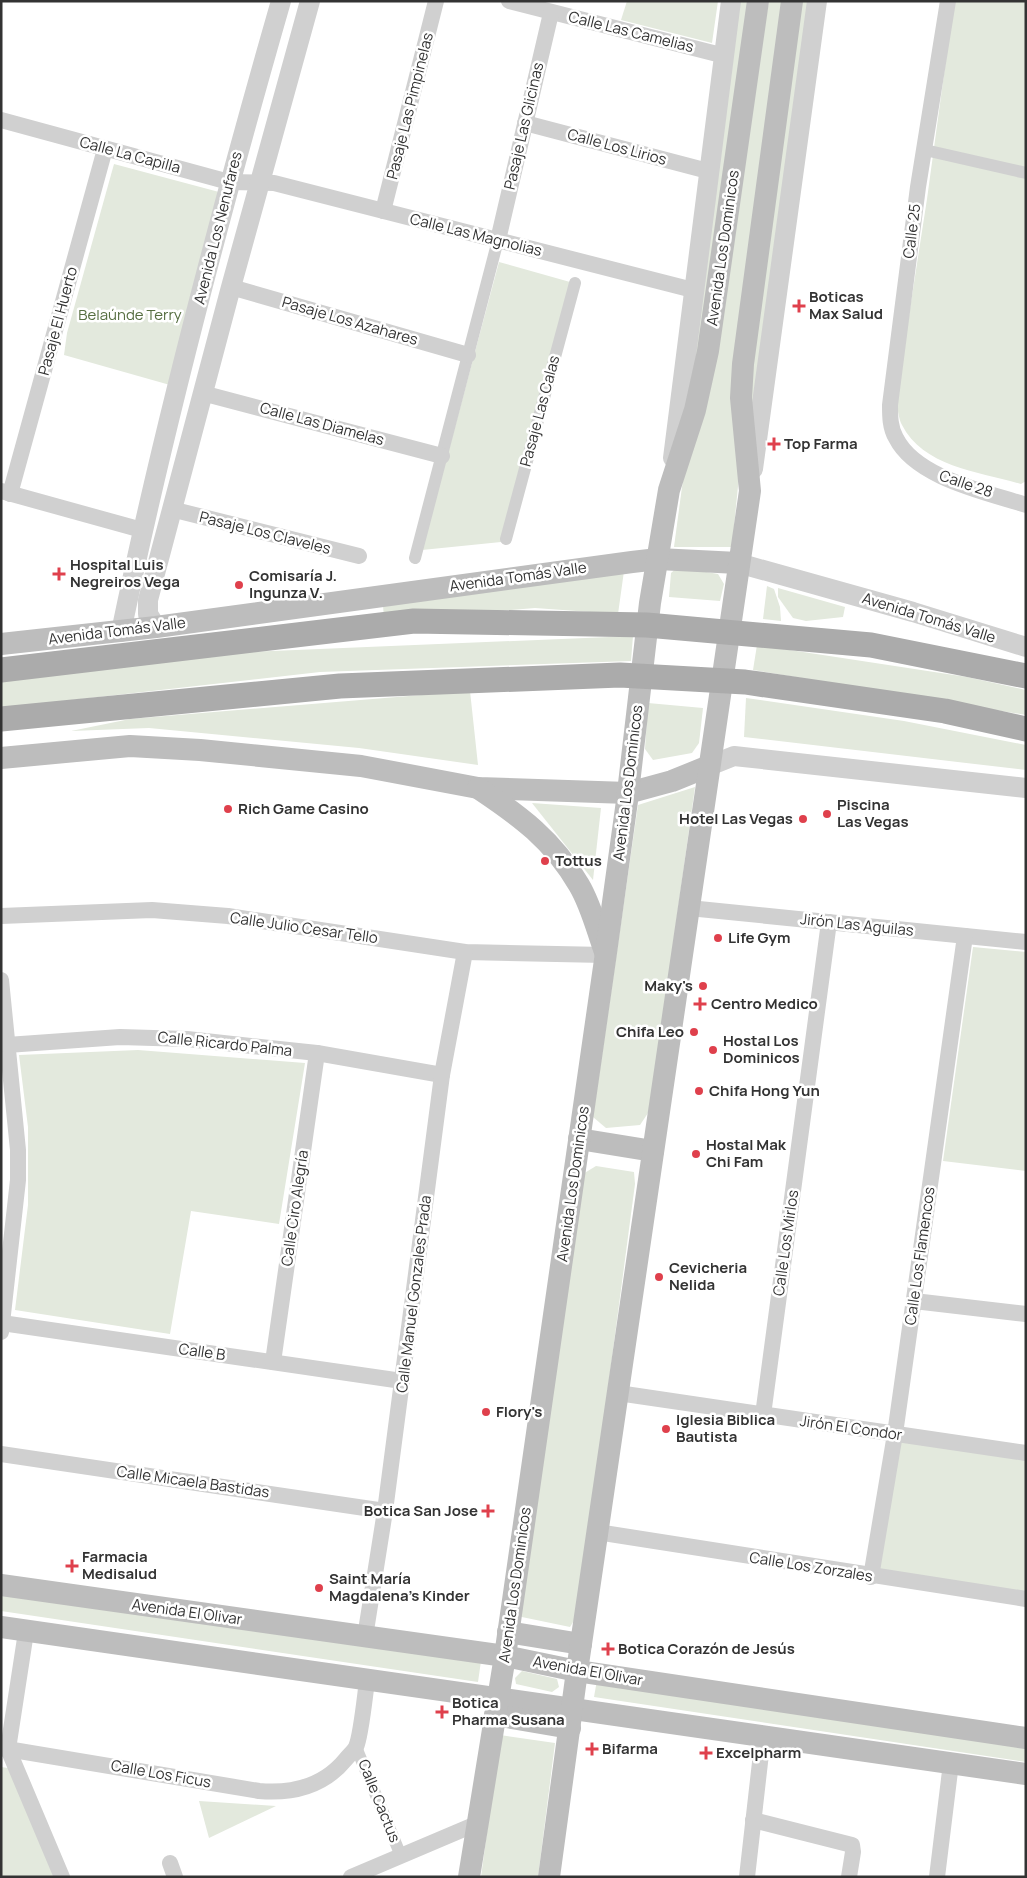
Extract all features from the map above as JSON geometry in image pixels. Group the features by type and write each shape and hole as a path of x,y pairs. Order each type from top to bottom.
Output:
{"main road":[{"name":"Avenida Los Dominicos","path":"469,1877 476,1824 505,1656 606,954 628,793 647,625 669,490 695,410 708,351 758,1"},
{"path":"549,1877 597,1532 750,491 741,398 743,364 792,1"},
{"name":"Avenida Tomás Valle","path":"1,644 156,628 658,559 738,564"},
{"name":"Avenida Tomás Valle","path":"1,670 414,621 647,625 871,645 1026,676"},
{"path":"1,719 340,686 454,680 641,676 722,680 945,711 1026,729"},
{"path":"1,758 59,751 130,746 200,750 361,766 478,788 628,793 672,781 709,766"},
{"path":"478,788 520,816 553,846 580,886 606,954"},
{"path":"579,1139 653,1151"},
{"name":"Avenida El Olivar","path":"1,1585 365,1638 505,1656 577,1671 1026,1738"},
{"path":"1,1628 367,1681 496,1706 571,1718 763,1736 1026,1774"},
{"path":"508,1632 581,1644"}],"street":[{"name":"Avenida Los Nenufares","path":"121,632 142,530 229,182 281,1"},
{"name":"Avenida Los Nenufares","path":"156,628 148,614 148,600 202,393 310,1"},
{"name":"Pasaje Las Pimpinelas","path":"383,211 436,1"},
{"name":"Calle Las Camelias","path":"509,1 725,56"},
{"name":"Avenida Los Dominicos","path":"669,490 731,1"},
{"path":"750,491 817,1"},
{"name":"Calle 25","path":"910,455 896,439 890,422 890,405 918,187 948,1"},
{"name":"Pasaje Las Glicinas","path":"498,240 551,12"},
{"name":"Calle La Capilla","path":"1,120 229,182 259,183"},
{"name":"Calle Los Lirios","path":"525,122 708,171"},
{"name":"Pasaje El Huerto","path":"6,493 105,148"},
{"path":"925,150 1026,173"},
{"name":"Calle Las Magnolias","path":"259,183 274,183 693,290"},
{"path":"415,558 498,240"},
{"name":"Pasaje Las Calas","path":"506,539 575,283"},
{"name":"Pasaje Los Azahares","path":"231,287 468,354"},
{"name":"Calle Las Diamelas","path":"202,393 442,456"},
{"name":"Calle 28","path":"910,455 935,475 1026,505"},
{"path":"6,493 142,530"},
{"name":"Pasaje Los Claveles","path":"171,509 359,556"},
{"name":"Avenida Tomás Valle","path":"738,564 913,612 1026,648"},
{"path":"709,766 734,756 1026,788"},
{"name":"Jirón Las Aguilas","path":"689,908 1026,942"},
{"name":"Calle Julio Cesar Tello","path":"1,916 120,910 186,912 228,916 465,952 606,954"},
{"name":"Calle Los Mirlos","path":"763,1415 829,922"},
{"name":"Calle Los Flamencos","path":"871,1576 895,1434 966,936"},
{"name":"Calle Manuel Gonzales Prada","path":"365,1638 386,1511 442,1075 465,952"},
{"path":"1,980 16,1122 18,1180 3,1298 2,1327"},
{"name":"Calle Ricardo Palma","path":"7,1045 150,1036 317,1053 442,1075"},
{"name":"Calle Ciro Alegría","path":"272,1362 317,1053"},
{"path":"914,1301 1026,1314"},
{"name":"Calle B","path":"2,1327 402,1381"},
{"name":"Jirón El Condor","path":"618,1393 1026,1453"},
{"name":"Calle Micaela Bastidas","path":"1,1454 386,1511"},
{"name":"Calle Los Zorzales","path":"597,1532 1026,1599"},
{"path":"26,1632 5,1749 62,1877"},
{"path":"356,1747 367,1681"},
{"path":"747,1877 763,1736"},
{"name":"Calle Los Ficus","path":"5,1749 279,1793 303,1789 319,1782 341,1765 356,1747"},
{"name":"Calle Cactus","path":"356,1747 401,1856"},
{"path":"937,1877 951,1763"},
{"path":"753,1820 852,1845 853,1852 849,1877"},
{"path":"351,1877 476,1824"}],"green space":[{"path":"627,1 718,1 712,43 621,20"},
{"path":"738,1 751,1 708,302 688,409"},
{"path":"769,1 786,1 732,547 674,547 682,487"},
{"path":"800,1 809,1 754,409 749,393"},
{"path":"954,1 1026,1 1026,481 1021,484 954,466 924,450 911,439 902,425 896,399 927,199"},
{"name":"Belaúnde Terry","path":"114,164 219,192 170,385 64,355 67,333"},
{"path":"499,262 570,282 501,542 422,550"},
{"path":"678,567 718,574 724,584 720,601 669,597 671,573"},
{"path":"624,571 618,614 535,608 384,620 383,605"},
{"path":"767,586 774,589 780,607 781,621 763,619"},
{"path":"778,588 845,607 843,617 806,621 793,618 778,597"},
{"path":"633,636 631,661 320,672 1,708 1,682 248,652"},
{"path":"757,645 967,677 1026,690 1026,715 753,670"},
{"path":"470,691 478,765 359,748 149,728 71,731 130,719"},
{"path":"746,698 904,721 1026,745 1026,770 744,737"},
{"path":"648,703 703,708 699,743 692,753 653,760 645,749"},
{"path":"695,787 650,1110 640,1125 606,1128 593,1117 638,805"},
{"path":"532,803 601,808 593,880"},
{"path":"973,947 1026,952 1026,1171 943,1161"},
{"path":"138,1050 305,1063 279,1224 191,1211 170,1334 15,1310 28,1205 28,1127 19,1055"},
{"path":"596,1166 634,1172 635,1184 578,1614 570,1627 517,1616 578,1177"},
{"path":"895,1434 1026,1453 1026,1599 871,1577"},
{"path":"1,1594 481,1661 478,1682 1,1611"},
{"path":"522,1671 557,1679 559,1687 552,1692 516,1684 515,1678"},
{"path":"597,1680 1026,1741 1026,1762 594,1697"},
{"path":"500,1735 555,1743 538,1877 481,1877"},
{"path":"1,1767 15,1769 60,1877 1,1877"},
{"path":"199,1801 276,1806 209,1838"}],"place":[{"name":"Boticas Max Salud","path":"799,306"},
{"name":"Top Farma","path":"774,444"},
{"name":"Hospital Luis Negreiros Vega","path":"59,574"},
{"name":"Comisaría J. Ingunza V.","path":"239,585"},
{"name":"Rich Game Casino","path":"228,809"},
{"name":"Piscina Las Vegas","path":"827,814"},
{"name":"Hotel Las Vegas","path":"803,819"},
{"name":"Tottus","path":"545,861"},
{"name":"Life Gym","path":"718,938"},
{"name":"Maky's","path":"703,986"},
{"name":"Centro Medico","path":"700,1004"},
{"name":"Chifa Leo","path":"694,1032"},
{"name":"Hostal Los Dominicos","path":"713,1050"},
{"name":"Chifa Hong Yun","path":"699,1091"},
{"name":"Hostal Mak Chi Fam","path":"696,1154"},
{"name":"Cevicheria Nelida","path":"659,1277"},
{"name":"Flory's","path":"486,1412"},
{"name":"Iglesia Biblica Bautista","path":"666,1429"},
{"name":"Botica San Jose","path":"488,1511"},
{"name":"Farmacia Medisalud","path":"72,1566"},
{"name":"Saint María Magdalena's Kinder","path":"319,1588"},
{"name":"Botica Corazón de Jesús","path":"608,1649"},
{"name":"Botica Pharma Susana","path":"442,1712"},
{"name":"Bifarma","path":"592,1749"},
{"name":"Excelpharm","path":"706,1753"}]}
